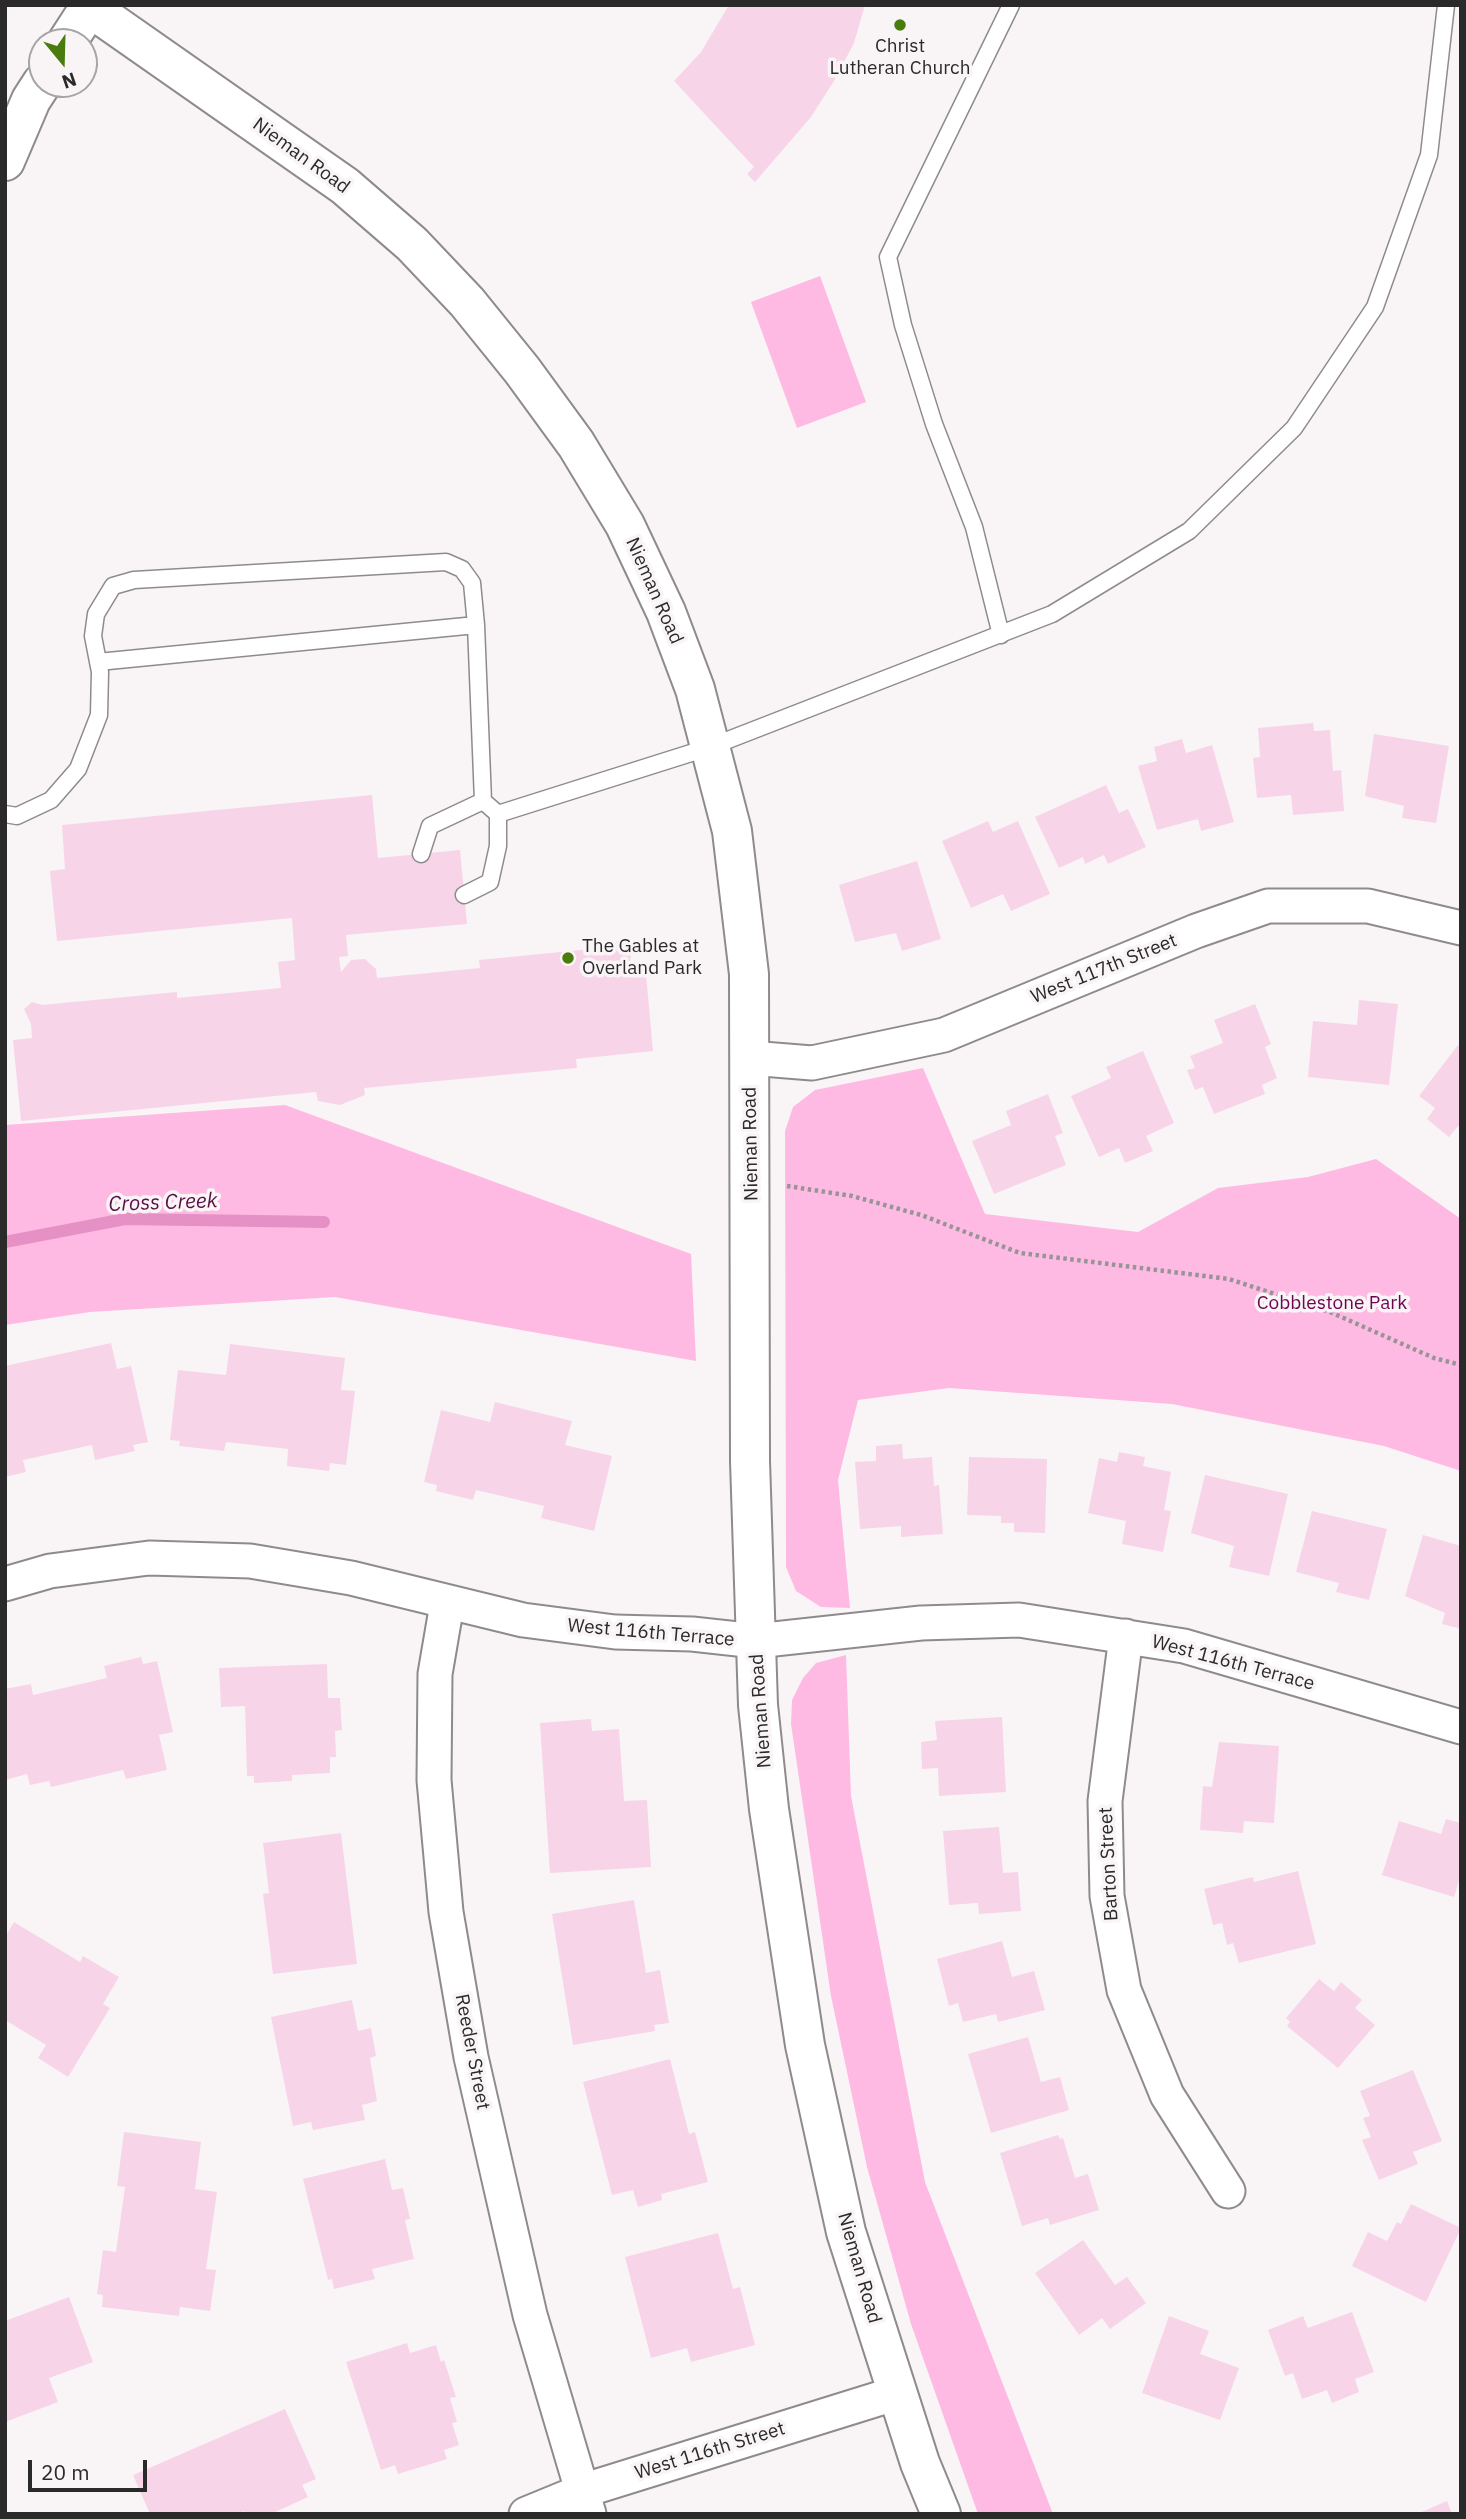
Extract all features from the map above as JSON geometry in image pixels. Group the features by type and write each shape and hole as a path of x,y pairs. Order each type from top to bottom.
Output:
{"street":[{"path":"76,28 90,6"},
{"name":"Nieman Road","path":"90,6 345,186 412,244 467,302 523,370 576,444 625,525 666,612 695,689 732,831 749,974 750,1461 756,1642 769,1809 805,2045 846,2232 897,2393 941,2514"},
{"path":"5,161 32,98"},
{"name":"West 117th Street","path":"750,1058 812,1063 944,1035 1196,931 1268,906 1368,906 1461,928"},
{"name":"West 116th Terrace","path":"5,1584 50,1572 149,1558 250,1561 351,1578 447,1604 523,1620 589,1629 756,1642 921,1623 1019,1620 1184,1646 1461,1727"},
{"name":"Reeder Street","path":"447,1604 435,1674 434,1780 446,1912 471,2057 530,2315 585,2502"},
{"name":"Barton Street","path":"1126,1636 1105,1801 1107,1896 1124,1990 1167,2095 1228,2191"},
{"name":"West 116th Street","path":"526,2514 585,2502 897,2393"}],"lane":[{"path":"1000,635 974,527 934,424 902,325 888,257 1011,5"},
{"path":"498,814 710,747 1052,614 1189,531 1294,428 1375,307 1429,155 1446,5"},
{"path":"5,814 17,816 51,800 78,769 99,715 98,662 93,636 96,614 113,586 134,580 446,562 462,569 472,583 484,802 498,814 498,846 490,882 464,895"},
{"path":"98,662 476,625"},
{"path":"421,854 430,826 484,802"}],"path":[{"path":"751,1181 852,1196 920,1215 1020,1254 1229,1279 1330,1312 1434,1358 1461,1365"}],"green space":[{"path":"820,276 866,402 797,428 751,302"},
{"name":"Cobblestone Park","path":"923,1068 985,1214 1138,1232 1218,1188 1308,1177 1376,1159 1461,1219 1461,1471 1384,1446 1172,1404 949,1388 858,1400 838,1480 850,1608 821,1607 796,1591 786,1567 785,1131 793,1107 815,1090"},
{"path":"285,1105 691,1254 696,1361 335,1297 90,1312 5,1325 5,1125"},
{"path":"846,1655 851,1796 925,2182 1053,2514 978,2514 911,2324 867,2167 831,1996 791,1724 792,1700 803,1678 816,1663"}],"building":[{"path":"729,5 865,5 854,43 834,81 811,117 755,182 747,174 754,167 674,81 701,52"},
{"path":"1313,723 1314,731 1330,730 1333,771 1341,770 1344,811 1293,815 1291,795 1257,798 1253,758 1260,757 1258,728"},
{"path":"1374,734 1449,746 1436,823 1402,818 1404,806 1365,796"},
{"path":"1182,739 1186,753 1212,745 1234,822 1201,831 1198,819 1157,830 1138,766 1157,761 1154,747"},
{"path":"1106,785 1119,813 1128,809 1146,847 1108,864 1104,855 1085,864 1083,857 1059,868 1035,817"},
{"name":"The Gables at Overland Park","path":"372,795 378,858 460,850 467,924 346,935 348,956 339,957 341,972 351,960 365,959 376,969 377,978 480,968 479,960 612,947 617,941 627,940 634,947 630,959 631,975 646,974 653,1051 576,1059 577,1068 364,1088 365,1095 340,1105 318,1101 316,1092 21,1121 13,1040 32,1038 31,1024 24,1009 32,1002 42,1005 177,992 177,998 281,988 278,962 295,960 292,918 57,941 50,871 65,869 62,825"},
{"path":"988,821 993,832 1018,821 1050,894 1011,911 1003,894 971,908 942,841"},
{"path":"917,861 941,939 902,951 896,933 855,942 839,885"},
{"path":"1359,1000 1398,1004 1389,1085 1308,1077 1313,1021 1357,1025"},
{"path":"1255,1004 1271,1044 1265,1047 1277,1078 1262,1085 1265,1094 1214,1114 1203,1087 1195,1090 1187,1070 1195,1068 1190,1056 1223,1043 1214,1020"},
{"path":"1458,1045 1461,1047 1461,1128 1458,1126 1449,1137 1427,1119 1435,1108 1419,1096"},
{"path":"1143,1051 1174,1123 1146,1136 1153,1151 1125,1163 1119,1148 1099,1157 1071,1096 1111,1078 1106,1067"},
{"path":"1048,1094 1063,1133 1055,1136 1066,1165 994,1194 972,1141 1011,1125 1006,1111"},
{"path":"111,1343 117,1369 131,1366 148,1442 133,1445 135,1451 95,1460 92,1445 23,1460 26,1472 5,1477 5,1366"},
{"path":"230,1344 345,1358 341,1390 355,1391 346,1465 330,1463 329,1471 287,1466 288,1449 226,1442 224,1451 179,1446 180,1441 170,1440 178,1370 226,1375"},
{"path":"495,1402 572,1421 565,1445 612,1456 594,1531 541,1518 544,1506 476,1490 473,1500 436,1491 437,1485 424,1482 441,1410 490,1422"},
{"path":"902,1444 903,1459 932,1457 934,1486 939,1485 943,1534 901,1537 901,1526 860,1529 855,1462 876,1461 876,1446"},
{"path":"1119,1452 1145,1457 1143,1466 1171,1472 1164,1510 1171,1511 1163,1552 1122,1544 1126,1521 1088,1513 1099,1458 1117,1462"},
{"path":"969,1457 1047,1459 1045,1533 1014,1532 1014,1523 1001,1523 1001,1516 967,1515"},
{"path":"1205,1475 1288,1494 1269,1576 1229,1567 1234,1546 1191,1533"},
{"path":"1312,1511 1387,1529 1369,1600 1336,1592 1339,1583 1296,1572"},
{"path":"1423,1535 1461,1546 1461,1629 1442,1624 1445,1613 1405,1596"},
{"path":"141,1657 143,1664 157,1661 173,1732 159,1735 167,1770 126,1779 123,1770 51,1787 49,1781 30,1785 27,1774 5,1780 5,1689 31,1684 33,1695 107,1678 104,1666"},
{"path":"327,1664 328,1698 340,1698 342,1730 335,1731 336,1757 330,1757 330,1773 292,1775 292,1781 254,1783 254,1776 247,1776 245,1706 221,1707 219,1668"},
{"path":"1002,1717 1006,1792 939,1796 938,1768 922,1769 921,1742 937,1740 935,1721"},
{"path":"591,1719 592,1731 619,1729 624,1801 647,1800 651,1867 550,1873 540,1723"},
{"path":"1219,1742 1279,1746 1274,1823 1244,1821 1243,1833 1200,1830 1203,1786 1212,1787"},
{"path":"1446,1819 1461,1823 1461,1874 1454,1897 1382,1875 1399,1821 1441,1834"},
{"path":"999,1827 1003,1873 1018,1872 1021,1911 979,1914 978,1903 949,1905 943,1831"},
{"path":"341,1833 357,1964 273,1974 263,1894 269,1893 263,1843"},
{"path":"1298,1871 1316,1944 1239,1963 1233,1943 1227,1945 1222,1923 1213,1925 1204,1889 1253,1877 1254,1882"},
{"path":"634,1900 646,1973 660,1970 669,2023 654,2025 655,2031 573,2045 552,1914"},
{"path":"14,1922 80,1962 83,1956 119,1977 103,2004 110,2008 68,2077 38,2058 46,2045 5,2020 5,1937"},
{"path":"1002,1941 1012,1977 1034,1971 1045,2010 998,2022 996,2014 963,2022 958,2003 949,2006 937,1959"},
{"path":"1319,1979 1334,1991 1341,1982 1362,2000 1355,2008 1375,2025 1338,2068 1287,2026 1290,2022 1286,2018"},
{"path":"352,2000 358,2031 371,2028 376,2056 370,2058 377,2101 362,2105 365,2120 313,2130 311,2122 293,2126 271,2017"},
{"path":"1028,2037 1041,2082 1060,2077 1069,2110 991,2133 968,2054"},
{"path":"670,2059 689,2134 695,2132 708,2182 661,2194 662,2200 638,2207 633,2190 612,2195 583,2082"},
{"path":"1413,2070 1442,2141 1413,2152 1418,2164 1379,2180 1362,2140 1371,2137 1363,2118 1370,2116 1360,2091"},
{"path":"124,2132 201,2142 195,2189 217,2192 206,2269 216,2270 210,2311 180,2307 179,2316 102,2307 103,2295 97,2294 103,2250 116,2252 125,2187 117,2186"},
{"path":"1058,2135 1060,2139 1063,2138 1075,2178 1088,2174 1099,2210 1050,2225 1048,2218 1022,2226 1000,2153"},
{"path":"385,2159 392,2190 403,2188 410,2219 405,2220 414,2259 372,2269 375,2279 334,2289 332,2279 328,2280 303,2179"},
{"path":"1411,2204 1461,2228 1426,2302 1352,2266 1368,2232 1387,2241 1397,2222 1401,2224"},
{"path":"718,2233 733,2289 740,2287 755,2345 691,2362 687,2348 651,2358 625,2257"},
{"path":"1083,2240 1115,2285 1127,2277 1146,2303 1110,2329 1102,2318 1079,2335 1035,2273"},
{"path":"69,2297 93,2362 49,2378 58,2402 5,2422 5,2321"},
{"path":"1352,2312 1374,2372 1355,2379 1359,2392 1332,2403 1327,2390 1302,2399 1293,2373 1285,2376 1268,2330 1303,2316 1308,2328"},
{"path":"1169,2316 1209,2331 1200,2354 1239,2368 1220,2420 1142,2393"},
{"path":"407,2343 410,2353 436,2345 441,2362 444,2360 456,2397 450,2398 457,2422 452,2423 459,2445 444,2450 447,2459 398,2474 395,2465 381,2470 346,2362"},
{"path":"285,2409 316,2479 302,2485 308,2497 271,2514 245,2514 244,2511 236,2514 150,2514 133,2475"},
{"path":"1447,2501 1452,2514 1417,2514"}],"waterway":[{"name":"Cross Creek","path":"5,1242 125,1219 324,1222"}],"place":[{"name":"Christ Lutheran Church","path":"900,25"},
{"name":"The Gables at Overland Park","path":"568,958"}]}
